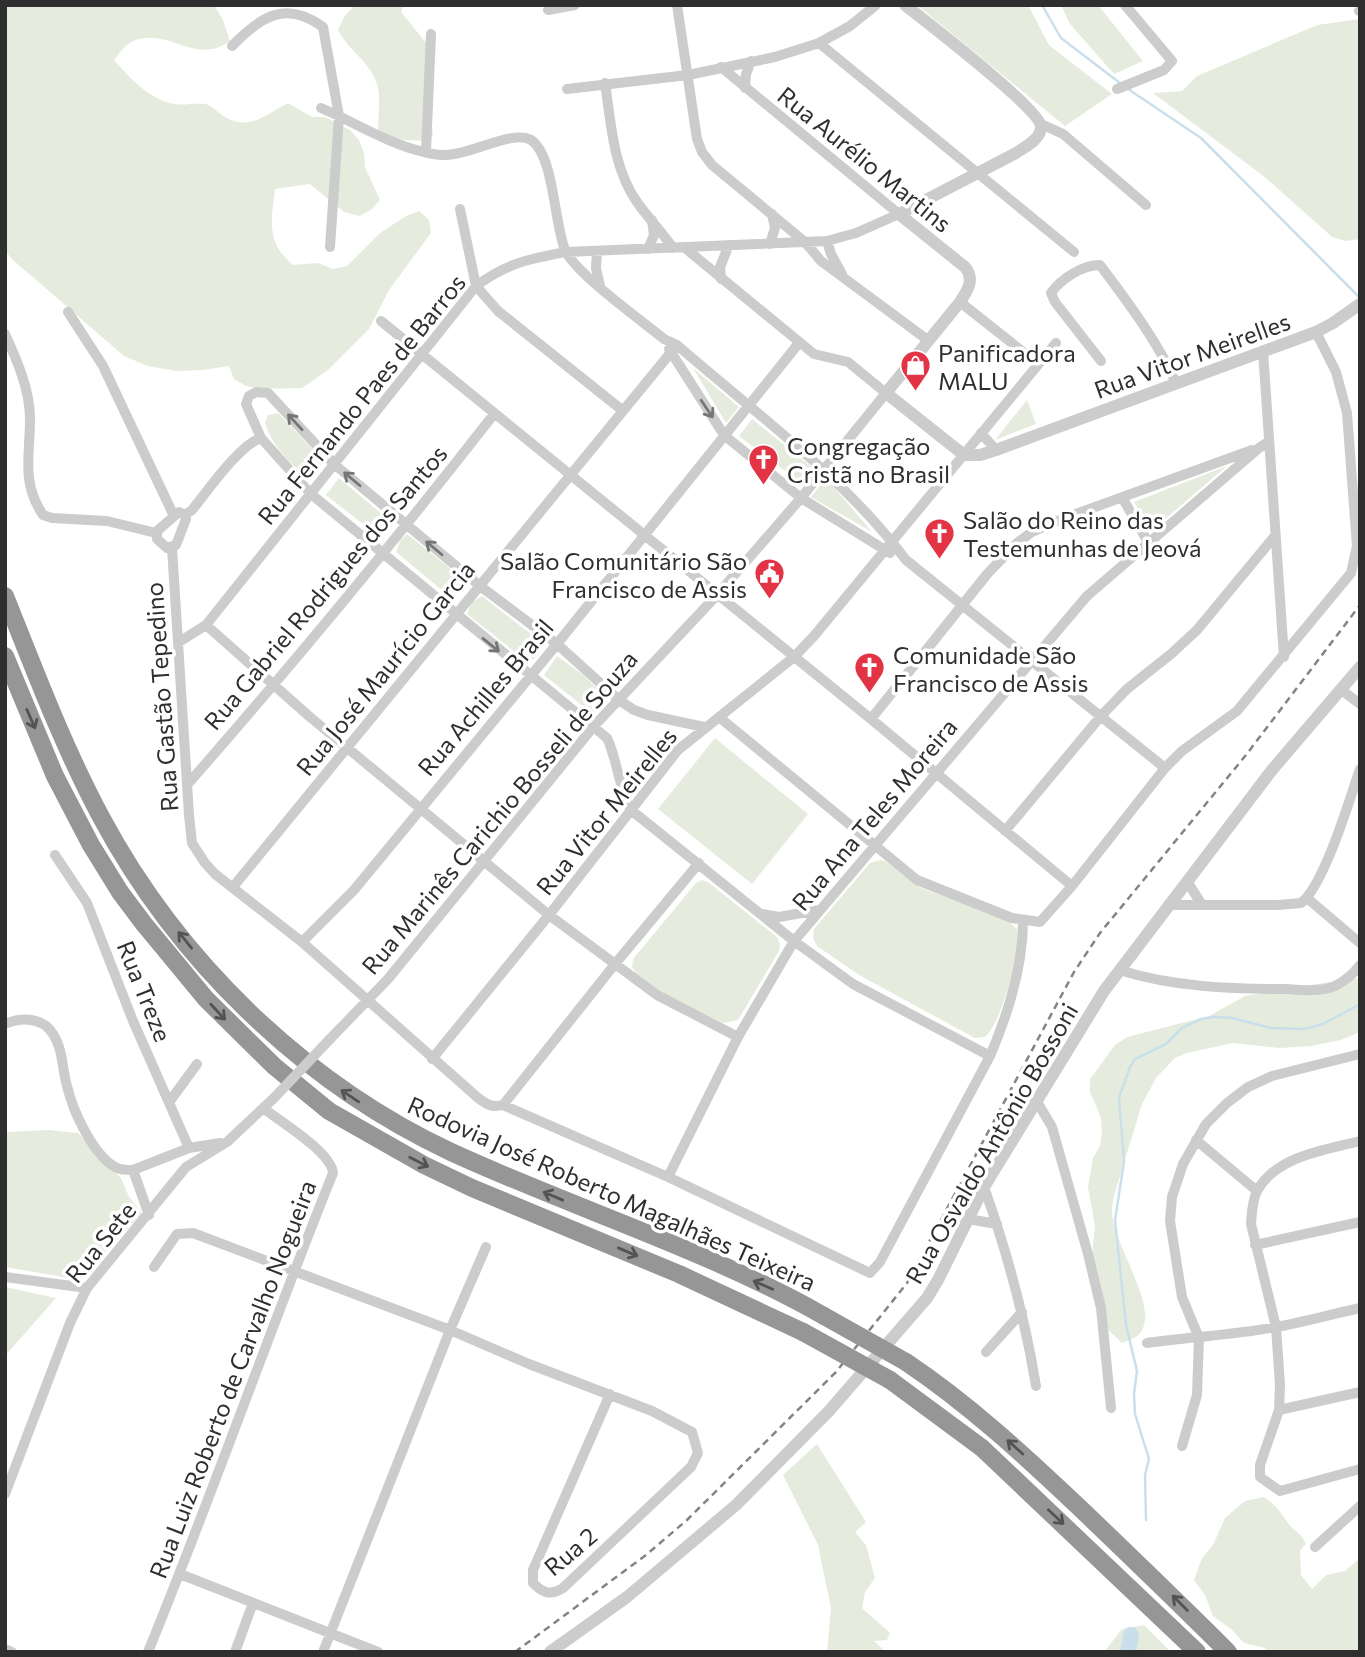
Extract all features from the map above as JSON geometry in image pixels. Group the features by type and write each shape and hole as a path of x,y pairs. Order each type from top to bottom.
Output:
{"highway":[{"name":"Rodovia José Roberto Magalhães Teixeira","path":"5,596 71,757 123,855 150,896 188,943 233,995 264,1025 338,1087 418,1136 800,1302 906,1362 941,1385 1004,1437 1228,1652"},
{"name":"Rodovia José Roberto Magalhães Teixeira","path":"5,656 55,775 91,845 120,891 144,925 199,990 265,1058 329,1111 424,1165 472,1188 679,1274 803,1332 890,1380 982,1448 1196,1652"}],"street":[{"path":"548,10 575,5"},
{"path":"677,5 697,139 702,152 712,165 805,242 821,261 929,341"},
{"path":"567,89 688,75 775,57 819,43 850,26 876,5"},
{"path":"905,5 1010,91 1037,115 1041,124 1063,134 1146,205"},
{"path":"1118,89 1164,70 1172,61 1125,5"},
{"path":"232,46 268,12 280,8 293,8 316,20 323,27 340,116 330,247"},
{"path":"426,151 432,34"},
{"path":"819,43 1074,251"},
{"path":"745,88 751,61"},
{"name":"Rua Aurélio Martins","path":"721,67 965,267 970,273 969,290"},
{"path":"606,83 617,157 635,200 652,220 679,248 799,343 814,354 848,362 964,455 1056,343"},
{"path":"321,108 385,138 442,155 465,153 509,138 521,136 530,139 544,154 566,252 584,274 823,469 906,560 1165,768"},
{"name":"Rua Fernando Paes de Barros","path":"179,642 206,625 476,286 498,270 529,259 566,252 827,241 856,233 899,214 1016,153 1040,134 1041,124"},
{"path":"460,209 476,286 498,312 622,410"},
{"path":"770,244 775,228 771,214"},
{"path":"648,249 654,235 652,220"},
{"path":"827,241 831,254 845,277"},
{"path":"721,279 722,256 729,245"},
{"path":"597,251 596,268 600,286"},
{"path":"1101,361 1055,302 1051,293 1056,285 1082,268 1093,265 1100,265 1149,336 1176,383"},
{"name":"Rua Marinês Carichio Bosseli de Souza","path":"274,1098 388,979 594,726 717,595 801,498 969,290"},
{"path":"960,302 1037,363"},
{"name":"Rua Vitor Meirelles","path":"432,1059 550,915 678,750 794,657 964,455 980,455 996,450 1316,332 1357,307"},
{"path":"68,312 103,366 173,514"},
{"path":"382,321 1072,886"},
{"path":"719,717 917,880 1023,921 1040,922 1072,886 1165,768 1182,751 1237,711 1352,573 1357,546 1347,413 1336,372 1316,332"},
{"path":"5,334 23,382 30,417 27,474 32,496 43,515 107,521 156,533"},
{"name":"Rua Achilles Brasil","path":"302,942 354,890 557,645 799,343"},
{"path":"673,349 724,435 801,498 885,551 906,560"},
{"name":"Rua José Maurício Garcia","path":"233,887 673,349"},
{"path":"1263,351 1264,445 1284,657"},
{"path":"704,727 648,715 619,700 557,645 480,586 334,464 271,396 260,391 252,394 246,404 261,439 311,494 607,738 613,750 624,798 631,810 794,941 853,984 990,1056"},
{"name":"Rua Gabriel Rodrigues dos Santos","path":"187,785 275,685 407,525 494,414"},
{"path":"982,432 996,450"},
{"path":"185,514 186,519 176,545 167,548 158,541 158,528 173,514 185,514 192,510 231,462 255,440 261,439"},
{"path":"871,719 960,605 1017,543 1032,532 1264,445"},
{"name":"Rua Ana Teles Moreira","path":"668,1177 738,1037 794,941 1087,596 1264,445"},
{"path":"1123,499 1148,542"},
{"path":"1005,831 1101,716 1127,689 1197,630 1274,537"},
{"name":"Rua Gastão Tepedino","path":"172,548 192,843 205,863 233,887"},
{"path":"206,625 347,748 550,915 657,995 738,1037"},
{"name":"Rua Osvaldo Antônio Bossoni","path":"551,1652 626,1597 736,1505 829,1410 927,1298 939,1280 984,1187 1119,970 1272,771 1360,667"},
{"path":"1340,689 1360,704"},
{"path":"1168,905 1301,903 1314,888 1360,769"},
{"name":"Rua Treze","path":"55,855 87,903 133,1021 189,1147"},
{"path":"233,887 302,942 432,1059 495,1108 503,1105 699,863"},
{"path":"1187,881 1202,905"},
{"path":"1307,898 1360,943"},
{"path":"762,914 779,917 820,910"},
{"path":"503,1105 668,1177 870,1273 880,1262 990,1056 1005,1022 1023,944 1023,921"},
{"path":"1119,970 1148,979 1202,987 1312,990 1333,987 1360,965"},
{"path":"5,1024 27,1018 43,1023 52,1031 75,1112 97,1149 118,1169 133,1170 189,1147 227,1142"},
{"path":"1182,1446 1197,1395 1199,1338 1182,1297 1170,1220 1172,1197 1182,1164 1206,1124 1248,1087 1272,1076 1360,1054"},
{"path":"170,1101 197,1064"},
{"name":"Rua Sete","path":"5,1494 70,1323 87,1288 186,1167 227,1142 274,1098"},
{"path":"1036,1100 1052,1127 1088,1254 1101,1308 1111,1408"},
{"name":"Rua Luiz Roberto de Carvalho Nogueira","path":"148,1652 333,1173 332,1166 324,1156 263,1108"},
{"path":"1196,1140 1257,1191"},
{"path":"1358,1471 1279,1491 1260,1477 1260,1465 1279,1409 1280,1385 1276,1327 1251,1224 1257,1191 1278,1168 1296,1159 1360,1141"},
{"path":"133,1170 149,1215"},
{"path":"984,1187 1022,1312 1036,1386"},
{"path":"968,1219 997,1224"},
{"path":"1255,1245 1360,1222"},
{"path":"154,1267 173,1238 182,1232 193,1233 610,1394"},
{"path":"323,1652 450,1330 486,1247"},
{"path":"5,1277 87,1288"},
{"path":"1147,1343 1276,1327 1360,1308"},
{"path":"986,1352 1022,1312"},
{"path":"1279,1409 1360,1392"},
{"name":"Rua 2","path":"610,1394 652,1411 692,1432 698,1453 691,1467 563,1588 554,1593 541,1591 533,1583 537,1558 610,1394"},
{"path":"1315,1547 1360,1506"},
{"path":"180,1574 378,1652"},
{"path":"235,1652 253,1603"},
{"path":"5,1649 12,1652"}],"green space":[{"path":"5,5 214,5 223,20 230,41 206,50 162,39 139,39 128,44 114,60 141,87 165,102 206,104 237,122 260,119 288,103 312,117 325,117 350,130 359,140 365,167 380,200 371,210 359,216 344,212 310,184 275,189 272,230 284,256 293,265 318,263 333,269 347,266 380,233 419,211 429,220 431,233 389,290 369,329 328,370 302,388 259,389 234,379 229,366 176,371 148,366 124,356 5,251"},
{"path":"355,5 404,5 401,12 427,44 433,135 426,141 389,139 378,129 379,95 374,76 338,30 344,17"},
{"path":"917,5 1028,5 1049,45 1112,94 1065,126"},
{"path":"1061,5 1098,5 1143,61 1114,74 1070,24"},
{"path":"1360,19 1360,239 1346,241 1332,237 1266,178 1153,93 1182,91 1197,76 1317,25"},
{"path":"693,368 739,407 726,423"},
{"path":"1027,400 1036,424 995,440"},
{"path":"278,413 324,461 309,481 282,454 268,431 265,422 268,415"},
{"path":"752,419 814,469 802,484 739,436"},
{"path":"1227,466 1151,531 1134,502"},
{"path":"339,478 394,524 381,538 326,495"},
{"path":"826,478 872,532 811,497"},
{"path":"407,534 465,580 458,590 449,596 396,552 400,541"},
{"path":"482,596 544,644 538,655 529,663 467,614 472,602"},
{"path":"557,656 583,675 606,697 593,714 544,675"},
{"path":"715,738 808,814 752,884 658,809"},
{"path":"880,860 921,888 1007,920 1017,929 1018,947 1014,968 996,1021 985,1037 975,1038 859,975 817,946 813,938 814,929 870,863"},
{"path":"702,880 777,937 780,944 779,951 738,1020 723,1023 688,1006 647,982 632,967 633,959 696,883"},
{"path":"1360,979 1360,1032 1341,1040 1311,1046 1280,1048 1233,1043 1187,1053 1175,1058 1156,1078 1142,1104 1114,1196 1114,1225 1139,1287 1145,1316 1140,1334 1122,1343 1102,1324 1092,1255 1095,1226 1088,1187 1093,1158 1100,1146 1102,1132 1101,1118 1090,1092 1090,1079 1115,1045 1127,1037 1209,1016 1245,996"},
{"path":"49,1130 78,1133 121,1178 129,1197 142,1213 83,1277 69,1278 5,1267 5,1132"},
{"path":"5,1287 56,1298 5,1356"},
{"path":"817,1444 866,1522 855,1532 866,1545 875,1578 865,1592 862,1608 890,1633 887,1640 874,1641 886,1652 827,1652 831,1608 818,1545 783,1475"},
{"path":"1264,1497 1304,1540 1306,1544 1300,1551 1301,1575 1312,1589 1326,1575 1345,1571 1360,1558 1360,1652 1267,1652 1265,1648 1244,1643 1213,1616 1205,1595 1194,1580 1202,1558 1213,1545 1225,1518 1245,1501"},
{"path":"1144,1625 1171,1652 1104,1652 1122,1629"}],"waterway":[{"path":"1042,5 1061,38 1120,83"},
{"path":"1128,89 1201,138 1360,298"},
{"path":"1146,1520 1145,1475 1149,1459 1135,1414 1137,1371 1126,1325 1115,1220 1124,1162 1119,1097 1130,1067 1135,1059 1166,1044 1182,1028 1201,1019 1232,1018 1271,1028 1304,1029 1323,1024 1360,1004"},
{"path":"1128,1652 1131,1635"}],"railway":[{"path":"515,1652 646,1555 687,1520 836,1372 907,1283 1074,972 1100,933 1246,755 1360,605"}],"place":[{"name":"Panificadora MALU","path":"915,393"},
{"name":"Congregação Cristã no Brasil","path":"764,486"},
{"name":"Salão do Reino das Testemunhas de Jeová","path":"940,560"},
{"name":"Salão Comunitário São Francisco de Assis","path":"770,601"},
{"name":"Comunidade São Francisco de Assis","path":"870,695"}]}
